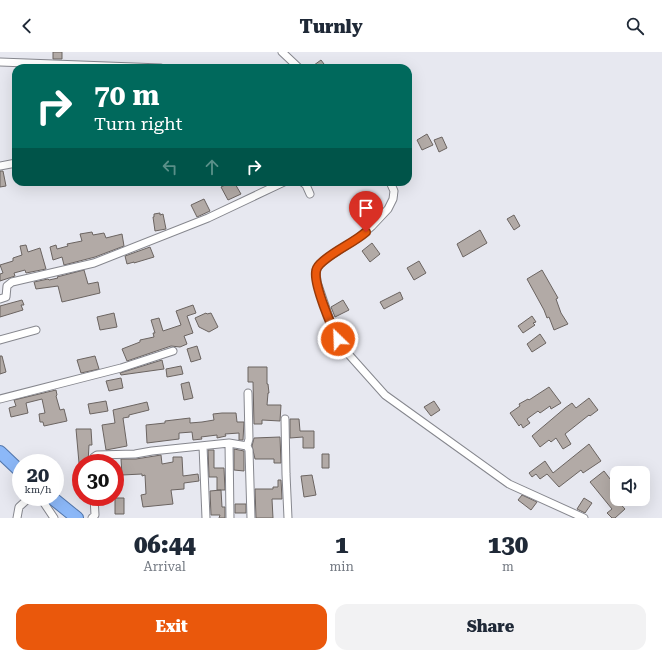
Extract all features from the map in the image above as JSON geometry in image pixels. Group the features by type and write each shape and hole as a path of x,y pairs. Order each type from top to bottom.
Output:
{"highway":[{"path":"0,452 12,463"},
{"path":"62,506 76,518"}],"street":[{"path":"282,52 295,64"},
{"path":"0,62 54,64"},
{"path":"0,166 12,164"},
{"path":"0,299 6,297 7,286 12,282 94,263 208,218 276,186"},
{"path":"306,186 310,194"},
{"path":"392,186 394,191 393,199 388,209 358,238 327,258 319,265 316,271 317,282 331,323 343,348 385,395 509,484 584,518"},
{"path":"0,340 36,330"},
{"path":"0,399 121,368 173,351"},
{"path":"248,393 249,439 247,446 249,450 251,518"},
{"path":"286,419 288,518"},
{"path":"124,454 229,443 247,446"},
{"path":"229,443 230,518"},
{"path":"203,446 206,518"},
{"path":"17,518 20,506"},
{"path":"46,506 54,518"},
{"path":"92,518 95,515 94,506"}],"building":[{"path":"53,52 62,52 62,59 53,59"},
{"path":"321,60 324,64 316,64"},
{"path":"427,134 433,145 422,150 417,140"},
{"path":"442,137 447,148 439,152 434,140"},
{"path":"0,171 3,171 6,186 0,187"},
{"path":"236,186 241,194 228,200 221,187"},
{"path":"204,199 210,211 197,217 191,205"},
{"path":"160,213 160,215 163,214 166,229 155,231 153,217 154,214"},
{"path":"514,215 520,226 514,230 507,219"},
{"path":"480,230 487,243 463,257 457,244"},
{"path":"92,232 93,235 104,233 106,238 122,234 124,246 95,257 64,265 62,257 53,260 50,247 56,245 57,249 68,246 67,244 82,241 80,234"},
{"path":"372,243 380,254 370,262 362,251"},
{"path":"26,245 28,252 40,248 46,269 26,273 25,270 14,273 15,276 0,281 0,274 3,273 0,265 13,261 13,258 22,255 20,246"},
{"path":"150,247 154,257 127,264 125,256"},
{"path":"419,261 426,273 414,280 407,268"},
{"path":"84,270 88,284 98,282 100,293 62,302 58,286 36,289 34,282 58,278 57,277"},
{"path":"542,270 558,298 556,299 561,313 568,324 554,330 549,317 547,318 527,279"},
{"path":"400,292 403,299 384,309 380,302"},
{"path":"22,300 24,305 21,305 23,310 0,317 0,306"},
{"path":"343,300 349,310 335,317 331,307"},
{"path":"193,305 196,313 187,316 193,333 184,336 187,344 180,347 171,346 127,361 122,349 140,342 140,340 154,337 153,333 155,333 151,320 159,318 163,331 181,325 176,311"},
{"path":"114,313 117,327 100,330 97,317"},
{"path":"206,313 211,313 218,327 209,332 199,327 195,318"},
{"path":"532,316 536,322 533,323 535,325 523,333 518,326"},
{"path":"540,334 546,343 532,352 527,344"},
{"path":"197,346 201,359 191,362 187,349"},
{"path":"0,356 2,356 6,372 0,374"},
{"path":"95,356 99,369 81,373 77,360"},
{"path":"162,360 164,369 121,375 120,373"},
{"path":"181,366 183,374 167,377 166,369"},
{"path":"248,367 267,367 267,384 269,393 267,405 281,405 280,421 262,420 262,424 254,424 253,382 248,382"},
{"path":"121,378 123,388 109,391 106,381"},
{"path":"189,382 193,398 184,400 181,384"},
{"path":"549,387 561,403 551,409 550,406 540,413 538,411 527,419 530,423 523,428 521,424 519,426 510,413 520,406 519,404 528,399 529,400"},
{"path":"56,390 60,410 64,409 67,421 44,426 43,422 40,422 39,414 45,413 42,399 26,403 28,413 11,417 9,408 16,406 14,400"},
{"path":"589,398 598,410 590,416 589,415 565,434 571,444 563,449 556,438 551,442 549,440 540,447 532,436 572,403 576,408"},
{"path":"106,401 108,411 90,414 88,404"},
{"path":"434,401 440,410 431,416 424,407"},
{"path":"147,402 149,410 123,418 127,446 106,450 102,425 115,423 113,410"},
{"path":"236,413 237,422 244,422 243,440 239,440 239,433 225,434 226,436 217,438 217,435 201,437 202,439 193,440 192,432 179,433 179,439 147,443 146,425 190,418 190,423 202,422 214,420 213,414"},
{"path":"290,419 299,419 300,431 314,431 314,448 303,448 303,437 290,438"},
{"path":"76,429 91,429 92,445 89,445 88,454 78,454"},
{"path":"280,437 281,463 274,463 274,459 255,459 252,446 254,438"},
{"path":"589,444 601,461 583,473 581,470 559,487 547,474 540,479 536,474 532,477 529,473 545,461 553,473"},
{"path":"234,449 244,451 244,471 234,470"},
{"path":"208,450 214,450 214,468 224,468 225,490 217,490 217,477 209,477"},
{"path":"322,454 329,454 329,468 322,468"},
{"path":"161,455 162,464 173,462 173,457 182,457 183,476 198,474 199,481 184,483 184,489 171,490 173,504 143,507 141,495 146,494 145,475 124,475 124,459 136,459"},
{"path":"604,471 610,479 610,506 622,506 625,509 615,518 612,518 607,513 612,509 590,482"},
{"path":"312,475 316,495 304,497 301,476"},
{"path":"278,480 281,480 282,499 272,499 273,518 256,518 255,489 273,489 273,487 278,487"},
{"path":"221,490 222,507 225,507 225,518 219,518 220,515 211,515 210,491"},
{"path":"522,495 537,502 531,510 518,500"},
{"path":"584,498 592,503 585,513 577,509"},
{"path":"235,504 246,504 246,513 235,513"},
{"path":"115,506 124,506 124,514 115,514"}],"route":[{"path":"338,339 333,329 317,282 316,271 319,265 327,258 366,232"}]}
